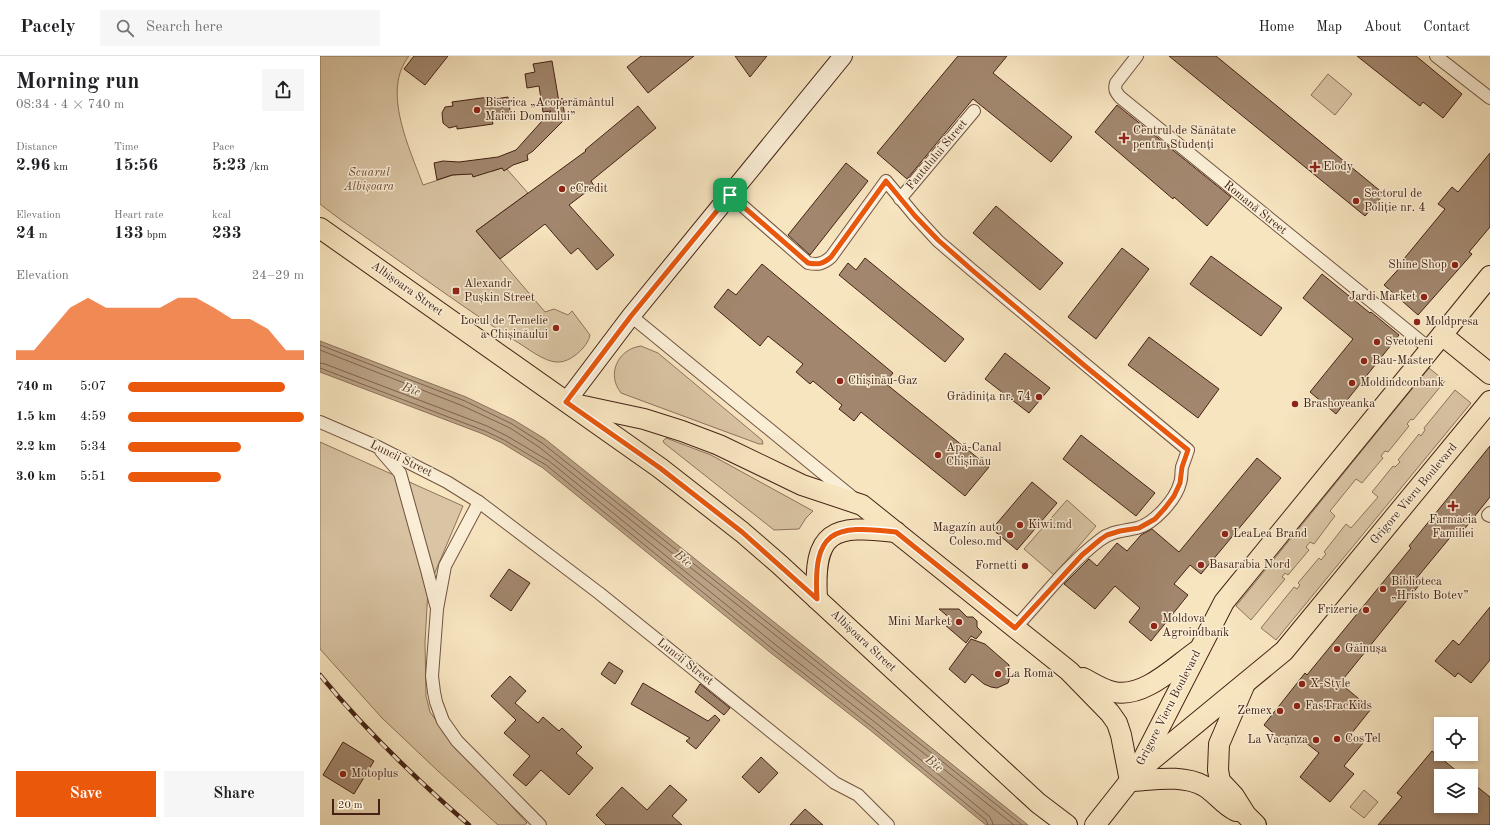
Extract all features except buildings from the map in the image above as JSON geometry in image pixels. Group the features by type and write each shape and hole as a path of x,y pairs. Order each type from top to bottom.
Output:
{"main road":[{"path":"844,56 631,316 566,402 644,419 682,431 719,445 802,485 862,505 1069,670 1110,713 1117,724 1133,777"},
{"name":"Albișoara Street","path":"320,228 660,468 742,532 1038,802 1067,825"},
{"name":"Grigore Vieru Boulevard","path":"1133,777 1224,602 1490,276"},
{"path":"1436,342 1490,374"},
{"name":"Grigore Vieru Boulevard","path":"1133,777 1284,651 1490,401"},
{"path":"817,599 816,566 819,553 825,541 837,533 854,529 873,529 896,532"},
{"path":"1069,670 1107,690 1118,693 1133,692 1151,684 1201,648"},
{"path":"1245,683 1219,744 1217,758 1220,781 1234,796 1251,820"},
{"path":"1133,777 1172,778 1204,786 1227,806 1251,820"},
{"path":"1096,824 1133,777"}],"street":[{"name":"Romană Street","path":"1136,56 1114,88 1120,97 1436,342"},
{"path":"1436,56 1490,98"},
{"name":"Fantalului Street","path":"730,195 808,263 817,265 824,263 831,257 886,181 900,199 974,111"},
{"path":"900,199 938,240 972,270 1085,366 1188,450 1182,467 1180,483 1174,496 1155,519 1139,528 1120,531 1107,535 1101,539 1082,555 1015,628"},
{"path":"631,316 862,505"},
{"name":"Luncii Street","path":"320,422 378,447 447,482 479,502 599,593 835,783 858,795 888,825"},
{"path":"378,447 400,474 437,609"},
{"path":"479,502 445,566 437,609 432,676 436,702 443,721 457,741 540,825"},
{"path":"1490,512 1488,515 1490,516"}],"green space":[{"name":"Scuarul Albișoara","path":"320,56 409,56 401,70 398,86 398,103 405,138 423,185 453,175 493,171 505,167 528,193 476,231 545,312 554,309 568,315 572,311 590,335 589,340 578,353 562,362 546,360 535,354 449,296 320,204"},
{"path":"1328,74 1352,94 1335,115 1311,95"},
{"path":"641,346 658,353 762,440 763,444 759,444 621,393 615,378 617,364 626,352"},
{"path":"1429,368 1445,381 1413,420 1411,419 1407,424 1409,426 1388,452 1385,451 1381,456 1383,458 1362,483 1356,479 1330,511 1335,516 1314,544 1310,542 1306,547 1309,550 1288,575 1285,573 1282,577 1285,579 1251,620 1236,606"},
{"path":"1455,390 1471,403 1276,640 1261,628 1294,587 1297,589 1300,585 1298,583 1319,558 1321,560 1326,554 1324,552 1346,524 1351,528 1378,497 1372,492 1393,466 1395,467 1400,462 1398,460 1419,434 1421,436 1425,430 1424,428"},
{"path":"666,438 711,455 813,511 806,518 799,529 774,530 664,443 663,441"},
{"path":"320,442 463,506 428,589 425,642 426,696 430,712 445,733 527,823 524,825 498,825 382,718 320,649"},
{"path":"1067,500 1096,526 1054,575 1024,549"},
{"path":"1364,790 1378,802 1364,818 1350,807"}],"water":[{"name":"Bîc","path":"320,341 466,397 514,420 545,439 1028,825 986,825 543,468 502,443 483,434 320,372"}],"railway":[{"path":"320,675 373,735 469,825"}],"place":[{"name":"Biserica „Acoperământul Maicii Domnului”","path":"477,110"},
{"name":"Centrul de Sănătate pentru Studenți","path":"1124,138"},
{"name":"Elody","path":"1315,167"},
{"name":"eCredit","path":"562,189"},
{"name":"Sectorul de Poliție nr. 4","path":"1356,201"},
{"name":"Shine Shop","path":"1455,265"},
{"name":"Alexandr Pușkin Street","path":"456,291"},
{"name":"Jardi Market","path":"1424,297"},
{"name":"Moldpresa","path":"1417,322"},
{"name":"Locul de Temelie a Chișinăului","path":"556,328"},
{"name":"Svetoteni","path":"1377,342"},
{"name":"Bau-Master","path":"1364,361"},
{"name":"Chișinău-Gaz","path":"840,381"},
{"name":"Moldindconbank","path":"1352,383"},
{"name":"Grădinița nr. 74","path":"1039,397"},
{"name":"Brashoveanka","path":"1295,404"},
{"name":"Apă-Canal Chișinău","path":"938,455"},
{"name":"Farmacia Familiei","path":"1453,506"},
{"name":"Kiwi.md","path":"1020,525"},
{"name":"LeaLea Brand","path":"1225,534"},
{"name":"Magazín auto Coleso.md","path":"1010,535"},
{"name":"Basarabia Nord","path":"1201,565"},
{"name":"Fornetti","path":"1025,566"},
{"name":"Biblioteca „Hristo Botev”","path":"1383,589"},
{"name":"Frizerie","path":"1366,610"},
{"name":"Mini Market","path":"959,622"},
{"name":"Moldova Agroindbank","path":"1154,626"},
{"name":"Găinușa","path":"1337,649"},
{"name":"La Roma","path":"998,674"},
{"name":"X-Style","path":"1302,684"},
{"name":"FasTracKids","path":"1297,706"},
{"name":"Zemex","path":"1280,711"},
{"name":"CosTel","path":"1337,739"},
{"name":"La Vacanza","path":"1316,740"},
{"name":"Motoplus","path":"343,774"}],"route":[{"path":"886,181 915,216 938,240 1085,366 1188,450 1182,467 1180,483 1174,496 1155,519 1139,528 1120,531 1107,535 1101,539 1082,555 1015,628 896,532 873,529 854,529 837,533 825,541 819,553 816,566 817,599 742,532 660,468 566,402 631,316 730,195 808,263 817,265 824,263 831,257 886,181"}]}
